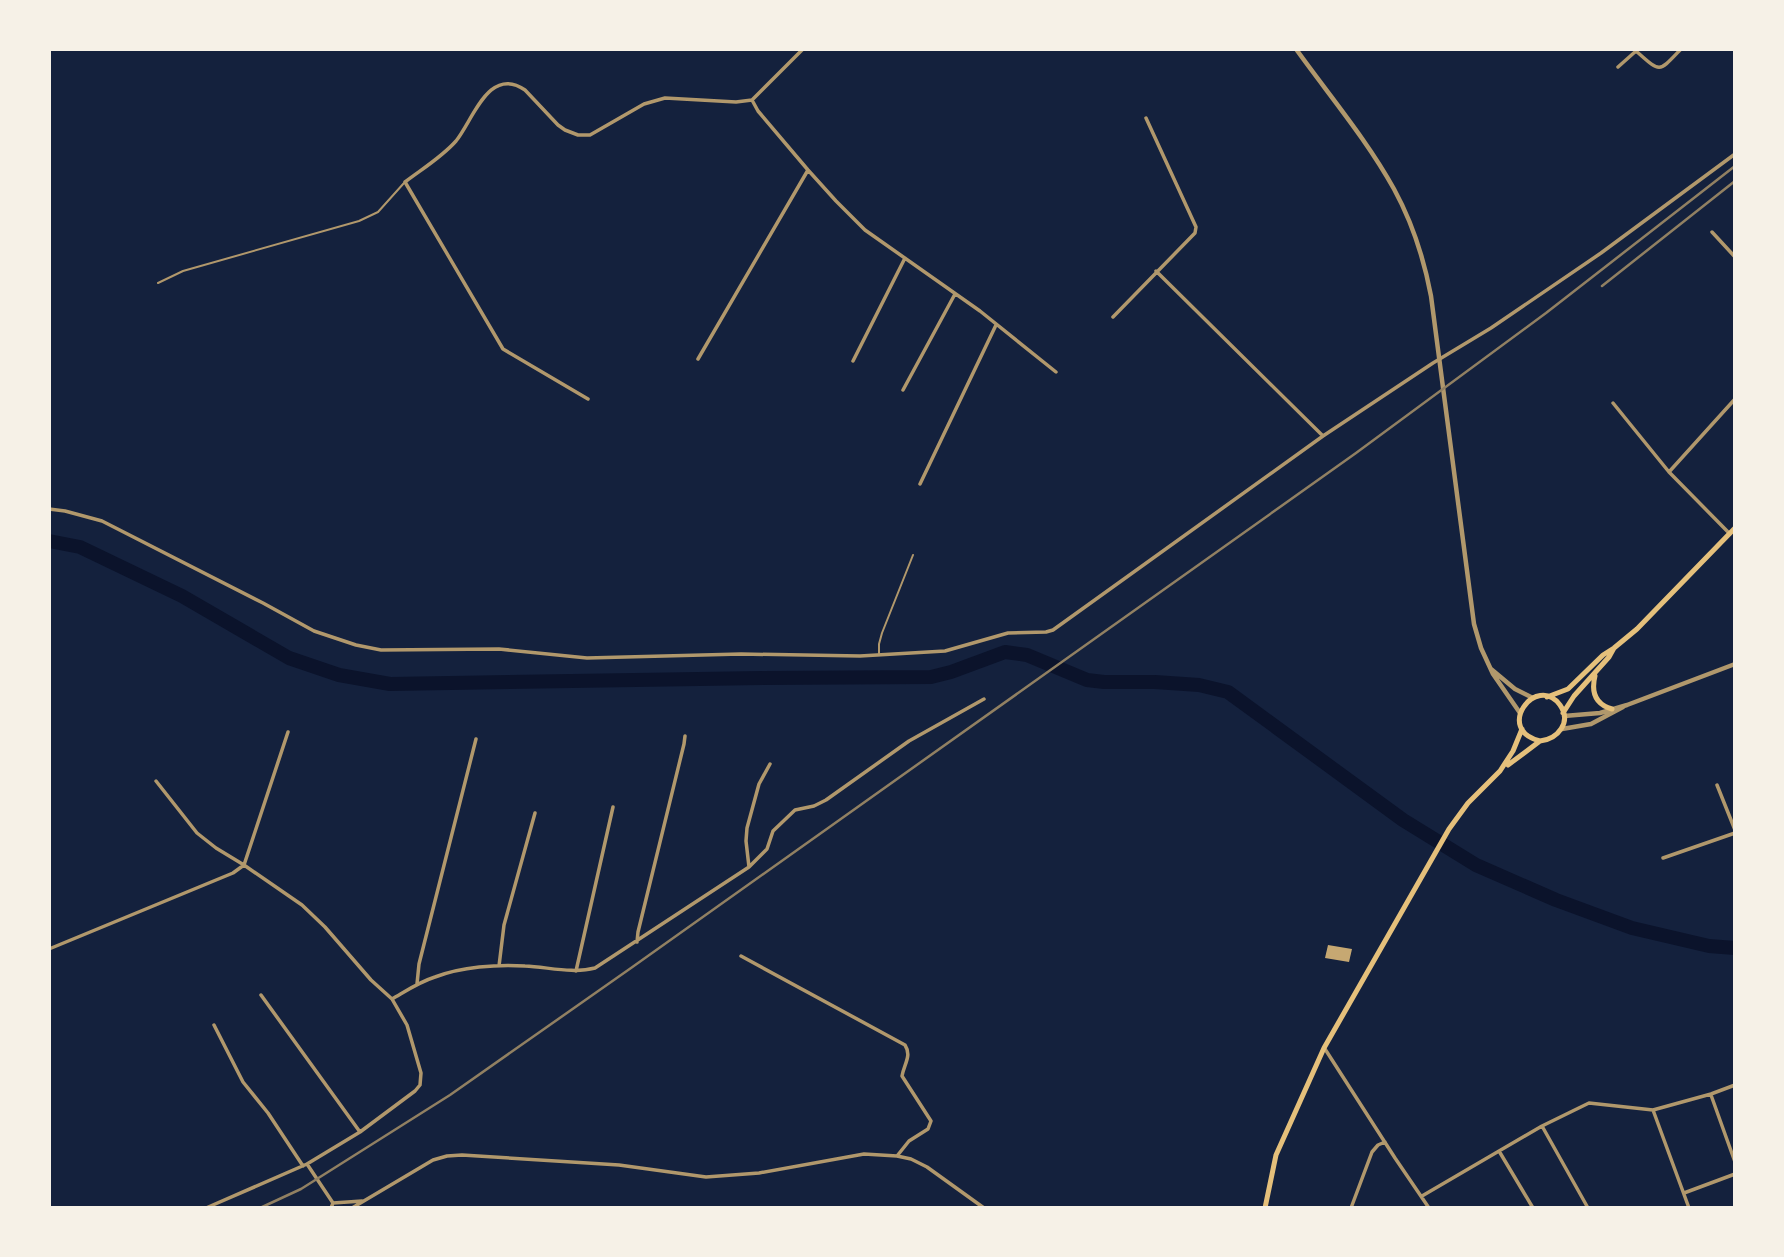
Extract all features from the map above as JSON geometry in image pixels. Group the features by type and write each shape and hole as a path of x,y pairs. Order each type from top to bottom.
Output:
{"main road":[{"path":"1500,771 1513,751 1522,729 1520,713 1525,704 1533,698 1547,697 1569,688 1603,655 1637,629 1732,531"},
{"path":"1265,1208 1276,1155 1324,1048 1449,829 1468,803 1500,771 1541,741 1553,738 1562,729 1564,714 1574,696 1614,648"},
{"path":"1595,673 1594,695 1601,704 1612,709"},
{"path":"1547,697 1559,704 1564,714"},
{"path":"1522,729 1531,738 1541,741"}],"street":[{"path":"588,399 503,349 405,182 456,141 484,96 497,86 506,83 519,86 565,130 578,135 590,135 654,100 666,98 736,103 752,100 803,49"},
{"path":"1296,49 1370,150 1395,190 1414,235 1426,272 1434,321 1474,624 1490,668 1520,713"},
{"path":"1618,68 1636,51 1653,66 1663,68 1681,49"},
{"path":"752,100 758,111 808,170 865,230 980,311 1056,372"},
{"path":"1113,317 1195,233 1196,227 1146,118"},
{"path":"49,509 102,521 314,631 381,650 499,649 587,658 741,654 878,655 946,652 1008,633 1046,632 1053,630 1323,436 1491,328 1601,253 1735,154"},
{"path":"698,359 808,170"},
{"path":"1712,232 1735,257"},
{"path":"853,361 905,258"},
{"path":"1157,271 1323,436"},
{"path":"903,390 955,294"},
{"path":"920,484 996,325"},
{"path":"1669,472 1735,399"},
{"path":"1613,403 1669,472 1732,531"},
{"path":"1564,714 1594,715 1735,664"},
{"path":"1490,668 1515,689 1533,698"},
{"path":"392,999 435,976 456,971 499,966 576,971 595,968 749,867 766,849 773,831 795,810 826,800 909,741 984,699"},
{"path":"1562,729 1591,724 1627,705"},
{"path":"49,949 233,873 244,865 288,732"},
{"path":"637,942 685,736"},
{"path":"417,984 419,964 476,739"},
{"path":"749,867 747,828 759,784 770,764"},
{"path":"156,780 197,833 302,905 392,999 407,1025 418,1059 421,1079 420,1085 410,1097 360,1132 305,1165 206,1208"},
{"path":"1663,858 1735,832 1717,785"},
{"path":"576,971 614,807"},
{"path":"499,966 504,925 535,813"},
{"path":"741,956 905,1045 909,1056 902,1076 931,1125 909,1141 897,1156"},
{"path":"261,995 360,1132"},
{"path":"214,1025 243,1082 268,1113 332,1206 364,1202"},
{"path":"1324,1048 1429,1208"},
{"path":"1422,1196 1542,1126 1589,1103 1653,1110 1735,1085"},
{"path":"1711,1094 1735,1162"},
{"path":"1653,1110 1689,1208"},
{"path":"1542,1126 1588,1208"},
{"path":"1351,1208 1372,1152 1378,1144 1385,1142"},
{"path":"1499,1151 1533,1208"},
{"path":"352,1208 433,1160 447,1156 619,1165 706,1177 759,1173 864,1154 911,1159 927,1167 984,1208"},
{"path":"1684,1193 1735,1174"}],"lane":[{"path":"158,283 183,271 359,221 378,212 405,182"},
{"path":"878,655 882,633 913,555"}],"building":[{"path":"1328,945 1352,949 1349,962 1325,958"}],"waterway":[{"path":"49,541 80,547 182,596 289,658 339,675 390,684 931,677 1005,652 1027,655 1087,680 1199,685 1228,692 1403,820 1476,865 1556,900 1632,928 1709,946 1735,948"}],"railway":[{"path":"260,1208 301,1189 450,1095 631,968 1356,453 1546,313 1735,166"},
{"path":"1602,286 1735,181"}]}
